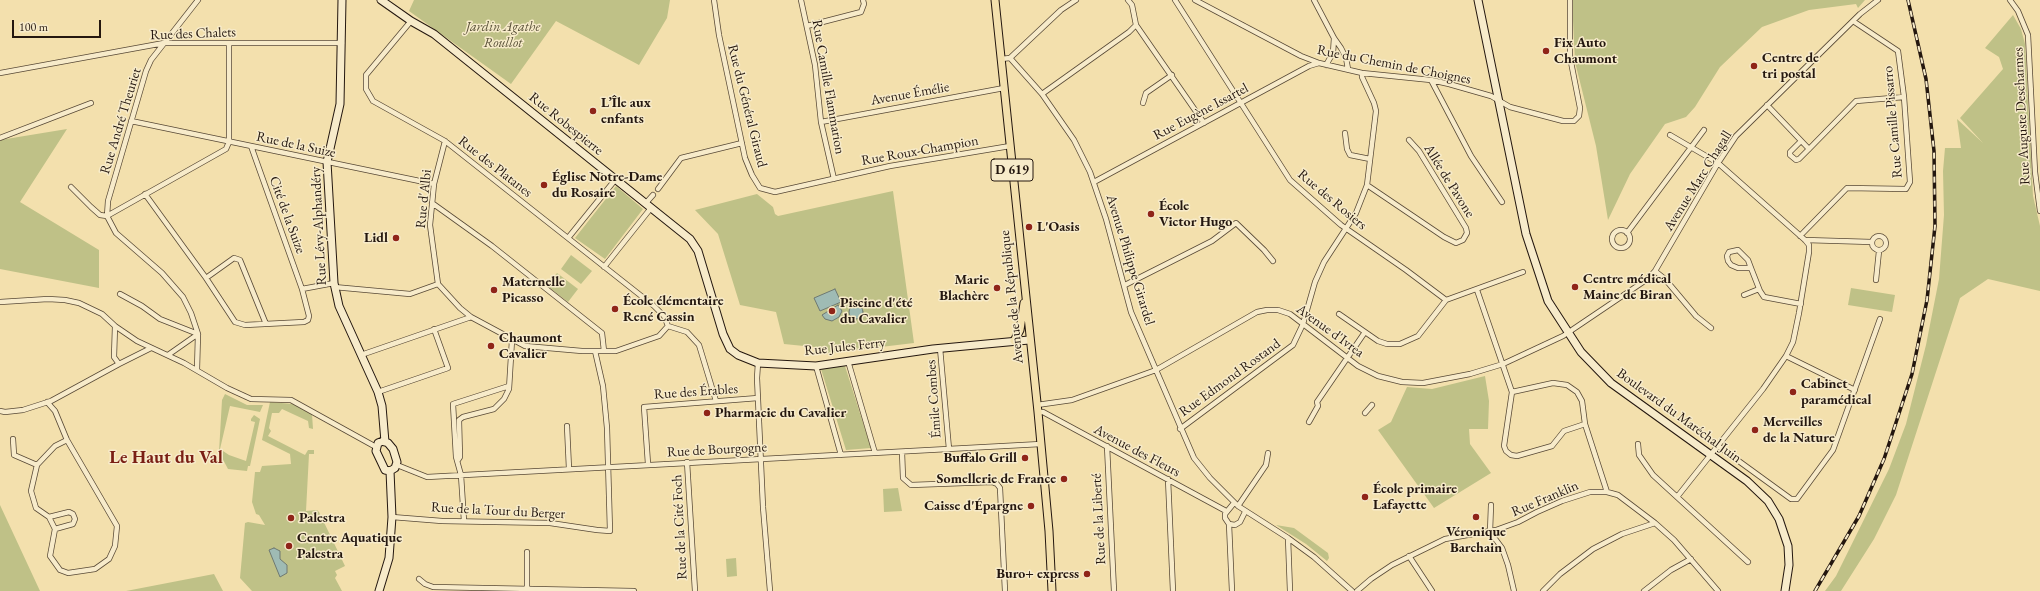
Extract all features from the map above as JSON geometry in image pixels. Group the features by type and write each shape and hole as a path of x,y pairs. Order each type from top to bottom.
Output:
{"main road":[{"name":"Avenue de la République","path":"995,0 1029,340 1038,409 1049,532 1052,591"},
{"path":"1014,341 1020,330 1025,296"}],"street":[{"name":"Rue André Theuriet","path":"108,216 108,201 146,71 151,60 198,0"},
{"name":"Rue Lévy-Alphandéry","path":"342,0 340,104 327,162 334,285 339,306 378,392 382,406 385,442"},
{"name":"Rue Robespierre","path":"381,0 411,21 434,34 694,244 730,349 738,355 758,363"},
{"name":"Rue du Général Giraud","path":"714,0 719,35 742,143 752,175 760,188 775,192 834,179"},
{"name":"Rue Camille Flammarion","path":"801,0 814,65 821,122 834,179"},
{"path":"807,26 861,12 864,4 863,0"},
{"path":"1001,59 1010,58 1061,10 1076,0"},
{"path":"1128,0 1132,5 1136,25 1204,123"},
{"name":"Rue des Rosiers","path":"1175,0 1290,180 1346,228 1446,300"},
{"name":"Rue du Chemin de Choignes","path":"1196,0 1301,56 1319,63 1362,72 1431,80 1499,100 1510,107 1563,122 1574,121 1579,116 1580,108 1570,57 1570,0"},
{"path":"1314,0 1346,58 1348,69"},
{"name":"Boulevard du Maréchal Juin","path":"1478,0 1526,234 1548,301 1581,352 1611,383 1756,488 1768,501 1780,518 1786,536 1789,556 1789,573 1785,591"},
{"name":"Avenue Marc Chagall","path":"1568,333 1646,280 1655,272 1718,163 1736,136 1853,21 1878,0"},
{"name":"Rue Auguste Descharmes","path":"2010,0 2018,11 2028,35 2035,172 2040,211"},
{"name":"Rue des Platanes","path":"411,21 366,75 366,89 373,101 444,141 654,306 664,316 668,326"},
{"name":"Rue Camille Pissarro","path":"1800,236 1847,188 1906,189 1910,182 1909,142 1898,51 1853,21"},
{"path":"1042,94 1129,32 1136,25"},
{"path":"1326,65 1333,53 1334,38"},
{"name":"Rue des Chalets","path":"0,73 164,43 342,43"},
{"path":"71,186 100,215 108,216 226,149 229,142 229,43"},
{"path":"1333,53 1342,51"},
{"name":"Avenue Philippe Girardel","path":"1010,58 1042,94 1074,140 1094,182 1131,312 1180,429 1201,468 1245,512 1288,538 1314,557 1352,591"},
{"name":"Rue Eugène Issartel","path":"1094,182 1319,63"},
{"name":"Rue Edmond Rostand","path":"1180,429 1290,349 1304,324 1315,282 1324,262 1356,213 1367,185 1376,111 1362,77 1362,72"},
{"path":"1143,103 1146,93 1172,75"},
{"path":"1431,80 1471,156 1502,202"},
{"name":"Avenue Émélie","path":"821,122 1004,88"},
{"path":"1801,141 1790,152 1790,155 1796,160 1799,159 1856,101 1904,97"},
{"path":"0,138 91,103"},
{"path":"1767,105 1809,149"},
{"name":"Rue de la Suize","path":"131,121 434,184"},
{"path":"1627,232 1704,130"},
{"path":"1345,133 1347,149 1350,155 1370,159"},
{"path":"1670,135 1718,163 1809,245 1809,257 1801,304 1793,342 1786,356 1763,389 1677,498"},
{"name":"Allée de Pavone","path":"1367,185 1444,237 1456,243 1463,240 1466,233 1466,228 1419,150 1408,140"},
{"name":"Rue d'Albi","path":"438,284 430,225 434,184 444,141"},
{"path":"658,189 681,158 742,143"},
{"name":"Cité de la Suize","path":"145,194 206,278 235,322 245,325 304,322 308,320 309,316 302,289 251,146"},
{"name":"Rue Roux-Champion","path":"834,179 890,166 1010,146"},
{"path":"568,238 615,180"},
{"path":"604,267 648,206 653,195"},
{"path":"432,203 492,246 602,333 604,351"},
{"path":"108,216 116,233 162,273 183,297 192,313 198,334 197,370"},
{"path":"1124,285 1212,241 1236,223 1264,250 1273,261"},
{"path":"1620,230 1627,232 1630,239 1628,245 1622,248 1614,245 1612,240 1615,232 1620,230"},
{"path":"1872,242 1874,238 1879,236 1885,239 1886,246 1879,250"},
{"path":"1805,240 1872,242"},
{"path":"1872,242 1873,247 1879,250"},
{"path":"1751,268 1738,268 1731,265 1727,256 1729,252 1738,250 1748,260 1759,289 1764,296 1801,304"},
{"path":"1876,280 1879,250"},
{"path":"206,278 234,258 240,260 266,324"},
{"path":"1340,314 1365,332 1386,344 1406,343 1418,336 1446,300 1523,272"},
{"path":"1655,272 1665,280 1696,316 1711,328"},
{"path":"302,289 334,285 410,294 438,284 470,317 525,346 616,351 659,336 668,326 687,332 699,345 716,401"},
{"path":"1744,295 1759,289"},
{"path":"1477,290 1512,392 1504,446 1506,452 1517,456 1552,446 1564,431 1586,424"},
{"path":"120,294 160,319 198,334"},
{"path":"0,302 48,299 72,302 102,314 115,326 137,341 197,370 251,400 291,400 376,447 385,470 390,471"},
{"name":"Avenue d'Ivrea","path":"1038,409 1072,400 1156,370 1257,312 1278,310 1290,314 1347,358 1378,376 1409,382 1446,380 1503,364 1568,333"},
{"path":"361,355 470,317"},
{"path":"1718,446 1794,500 1799,497 1835,445 1880,319"},
{"path":"115,326 114,357 119,364"},
{"path":"378,392 448,368 434,329"},
{"path":"1309,422 1318,406 1317,402 1365,332"},
{"path":"168,355 198,334"},
{"path":"458,460 460,457 459,420 463,417 494,409 504,399 509,386 512,340"},
{"name":"Rue Jules Ferry","path":"758,363 816,366 940,348 1029,340"},
{"path":"0,411 5,412 23,410 47,402 152,348"},
{"name":"Émile Combes","path":"940,348 949,449"},
{"name":"Rue de la Tour du Berger","path":"392,517 464,521 550,523 610,531 603,386 595,351"},
{"path":"1786,356 1855,390"},
{"path":"848,362 875,453"},
{"path":"758,363 758,398 769,591"},
{"path":"816,366 841,455"},
{"path":"1512,392 1553,383 1567,385 1577,392 1582,401 1586,424 1607,492"},
{"path":"464,521 461,475 456,457 453,404 509,386"},
{"name":"Rue des Érables","path":"648,464 644,407 758,398"},
{"path":"47,402 55,410 67,440 117,526 115,546 109,559 95,569 68,573 60,570 50,556 55,528 49,517 36,508 31,491 37,465 55,446 67,440"},
{"path":"1365,413 1372,405"},
{"name":"Avenue des Fleurs","path":"1038,409 1226,511"},
{"path":"567,426 569,469"},
{"path":"13,439 14,455 37,465"},
{"path":"376,447 378,443 385,442 393,449 397,465 390,471"},
{"name":"Rue de Bourgogne","path":"397,465 427,477 1041,444"},
{"path":"1638,444 1639,455 1648,468 1677,498 1748,562"},
{"name":"Rue de la Liberté","path":"1107,446 1114,591"},
{"path":"902,452 903,478 911,485 992,482 997,484 1000,488 1005,591"},
{"path":"1232,591 1229,524 1225,518 1226,511 1236,504 1266,465 1268,453"},
{"name":"Rue de la Cité Foch","path":"687,462 695,591"},
{"path":"379,591 389,558 392,517 390,471"},
{"path":"1168,479 1173,591"},
{"name":"Rue Franklin","path":"1357,591 1371,579 1409,556 1445,539 1468,534 1490,532 1518,522 1562,501 1590,492 1607,492 1618,496 1655,523 1691,559 1718,591"},
{"path":"1491,505 1490,532 1502,548 1514,591"},
{"path":"49,517 70,512 73,514 73,524 55,528"},
{"path":"1229,524 1235,525 1240,522 1245,512"},
{"path":"1543,591 1560,574 1593,549 1622,534 1655,523"},
{"path":"1288,538 1290,591"},
{"path":"527,552 527,588"},
{"path":"1409,556 1432,591"},
{"path":"1644,591 1671,570 1691,559"},
{"path":"419,579 424,584 433,587 634,591"}],"green space":[{"name":"Jardin Agathe Roullot","path":"414,0 670,0 667,18 639,65 556,21 511,84 409,11"},
{"path":"1572,0 1865,0 1858,8 1856,4 1809,10 1762,27 1720,67 1695,107 1686,117 1665,124 1630,174 1608,220 1596,146 1575,62"},
{"path":"2013,15 2021,29 2025,44 2033,196 2040,226 2040,291 1988,279 1960,298 1896,495 1874,539 1841,591 1825,591 1836,576 1889,469 1906,424 1926,345 1939,279 1944,215 1943,171 1945,148 1961,148 1957,119 1983,143 1960,118 2003,69 1999,57 1985,48"},
{"path":"67,129 20,202 99,250 99,288 0,269 0,140"},
{"path":"616,186 643,209 605,259 575,238"},
{"path":"893,191 914,343 814,355 814,347 784,344 776,312 740,305 718,234 695,210 757,194 773,207 775,214 778,216"},
{"path":"571,255 592,271 581,284 561,269"},
{"path":"557,273 578,289 568,302 547,286"},
{"path":"1851,288 1895,295 1892,312 1848,305"},
{"path":"845,366 871,448 846,450 821,369"},
{"path":"1485,376 1489,401 1488,429 1469,429 1470,444 1491,473 1434,508 1378,430 1391,422 1407,387 1432,389"},
{"path":"225,394 247,405 263,405 260,412 230,406 220,449 229,455 246,461 255,422 251,421 251,419 254,415 260,419 250,466 248,466 247,471 228,469 219,452 222,400"},
{"name":"Centre Aquatique Palestra","path":"270,402 293,404 312,414 313,429 309,428 308,421 282,409 279,413 272,413 269,428 271,431 268,436 305,455 308,450 314,450 314,454 309,454 306,511 317,510 319,512 345,566 335,571 337,575 335,578 342,591 252,591 240,578 245,523 248,522 265,525 259,515 256,514 252,502 255,472 260,472 262,466 291,464 290,454 262,440"},
{"path":"898,488 902,511 884,512 883,489"},
{"path":"0,505 40,591 0,591"},
{"path":"1276,525 1294,528 1328,553 1329,558 1327,561 1306,544"},
{"path":"736,558 737,576 727,577 726,559"},
{"path":"214,574 223,591 126,591"}],"water":[{"path":"835,289 841,302 820,311 814,298"},
{"path":"838,305 842,311 839,317 832,321 825,319 822,315"},
{"path":"856,305 861,307 863,312 861,317 856,319 851,317 849,312 851,307"},
{"path":"274,548 280,551 280,559 287,565 287,573 280,577 269,550"}],"railway":[{"path":"1815,591 1859,516 1884,459 1912,374 1927,300 1935,226 1934,151 1926,79 1908,0"}],"place":[{"name":"Fix Auto Chaumont","path":"1546,51"},
{"name":"Centre de tri postal","path":"1754,66"},
{"name":"L’Île aux enfants","path":"593,111"},
{"name":"Église Notre-Dame du Rosaire","path":"544,185"},
{"name":"École Victor Hugo","path":"1151,214"},
{"name":"L'Oasis","path":"1029,227"},
{"name":"Lidl","path":"396,238"},
{"name":"Centre médical Maine de Biran","path":"1575,287"},
{"name":"Marie Blachère","path":"997,288"},
{"name":"Maternelle Picasso","path":"494,290"},
{"name":"École élémentaire René Cassin","path":"615,309"},
{"name":"Piscine d'été du Cavalier","path":"832,311"},
{"name":"Chaumont Cavalier","path":"491,346"},
{"name":"Cabinet paramédical","path":"1793,392"},
{"name":"Pharmacie du Cavalier","path":"707,413"},
{"name":"Merveilles de la Nature","path":"1755,430"},
{"name":"Buffalo Grill","path":"1025,458"},
{"name":"Somellerie de France","path":"1064,479"},
{"name":"École primaire Lafayette","path":"1365,497"},
{"name":"Caisse d'Épargne","path":"1031,506"},
{"name":"Véronique Barchain","path":"1476,517"},
{"name":"Palestra","path":"291,518"},
{"name":"Centre Aquatique Palestra","path":"289,546"},
{"name":"Buro+ express","path":"1087,574"}],"district":[{"name":"Le Haut du Val","path":"166,458"}]}
